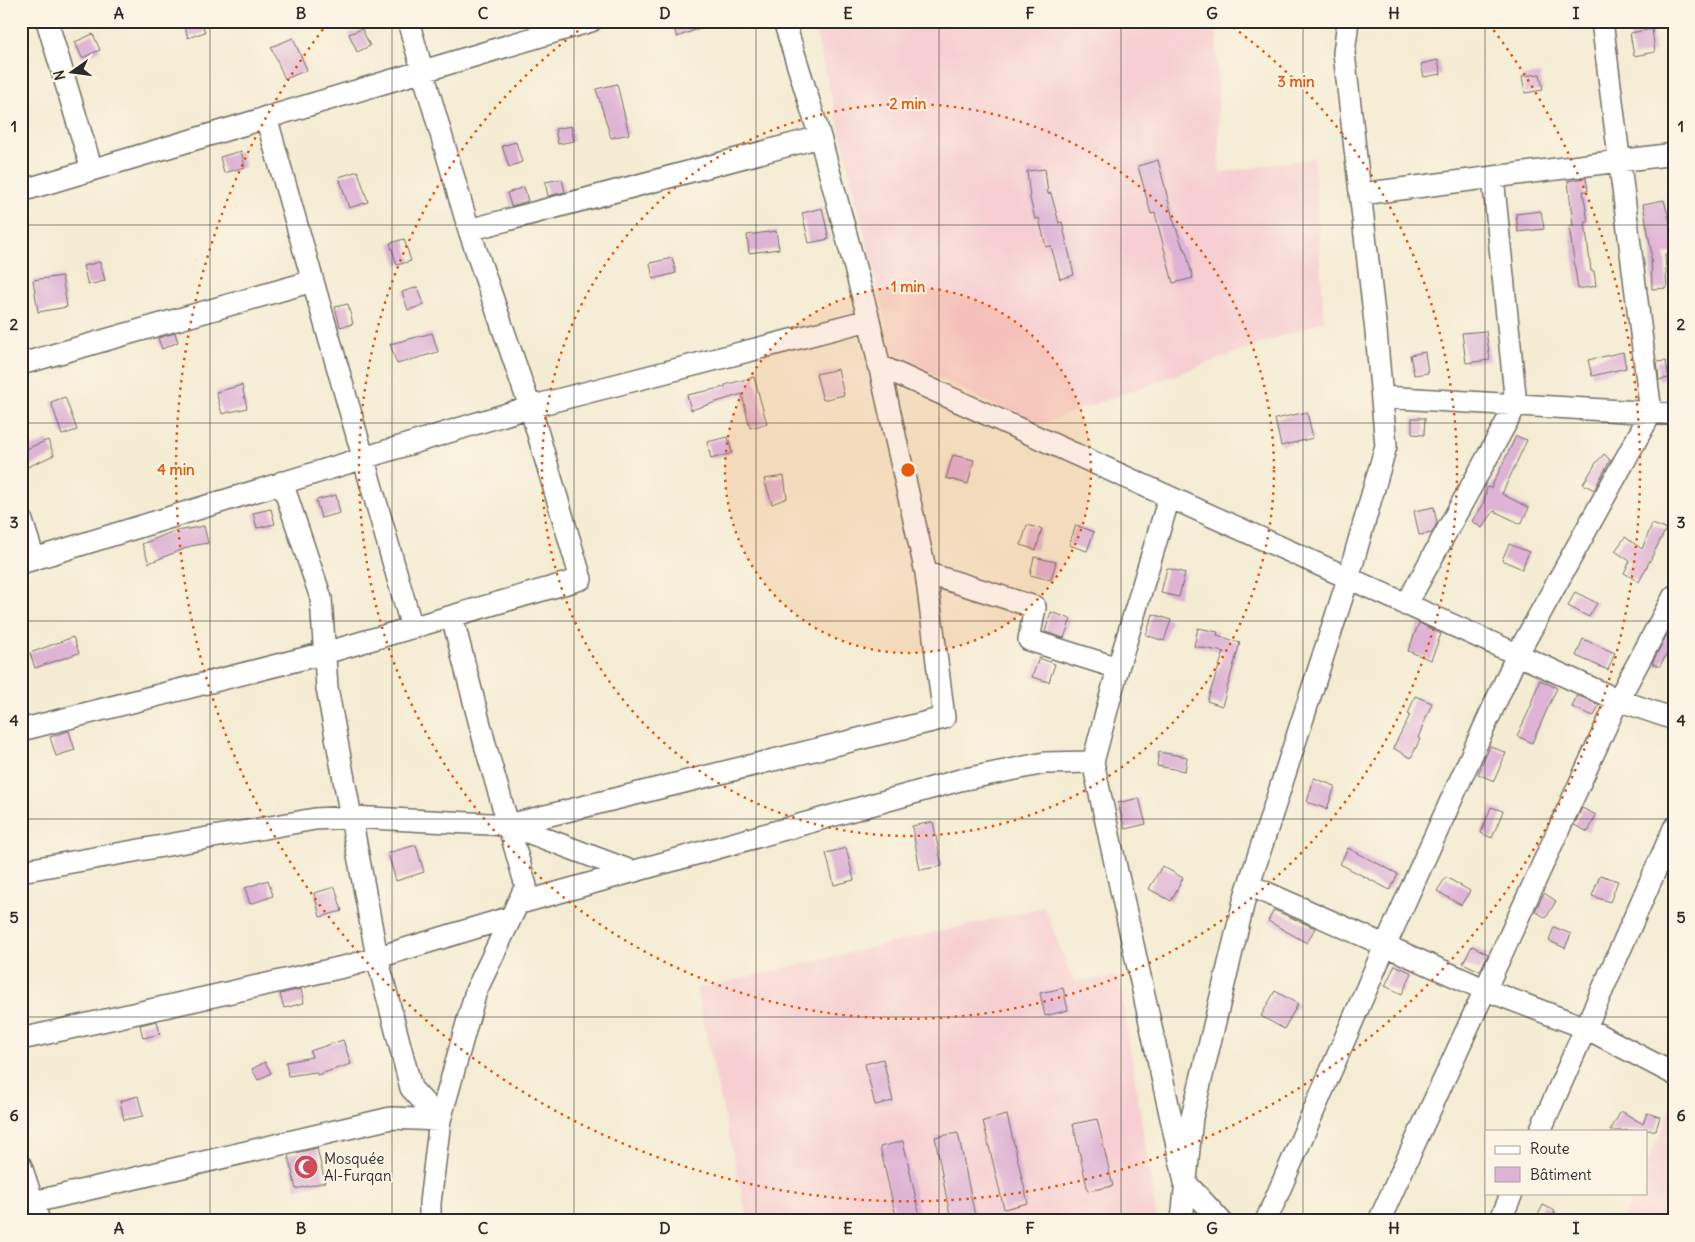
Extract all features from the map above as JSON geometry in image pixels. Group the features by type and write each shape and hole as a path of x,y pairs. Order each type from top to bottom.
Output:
{"street":[{"path":"47,21 92,170"},
{"path":"21,730 325,653 581,579 530,407 469,230 408,21"},
{"path":"21,191 591,21"},
{"path":"21,871 315,819 351,817 508,825 944,718 926,573 869,320 820,137 784,21"},
{"path":"1182,1221 1192,1117 1249,885 1348,579 1386,446 1344,53 1348,21"},
{"path":"1266,1221 1385,946 1517,655 1651,413 1602,21"},
{"path":"266,118 412,628"},
{"path":"469,230 820,137"},
{"path":"1360,194 1674,154"},
{"path":"1406,605 1516,405 1492,177"},
{"path":"21,364 313,282"},
{"path":"21,518 28,561 530,407 869,320"},
{"path":"878,365 1517,655 1618,700 1674,720"},
{"path":"1382,397 1674,414"},
{"path":"282,482 321,598 327,688 377,957 411,1088 440,1120"},
{"path":"1170,498 1118,668 1093,762 1185,1182 1221,1221"},
{"path":"926,573 1035,607 1029,640 1118,668"},
{"path":"1379,1221 1618,700 1674,596"},
{"path":"430,1221 430,1203 440,1120 476,991 526,886 452,616"},
{"path":"21,1039 377,957 631,871 960,780 1045,764 1093,762"},
{"path":"508,825 631,871"},
{"path":"1540,1130 1674,828"},
{"path":"1249,885 1486,990 1586,1028 1674,1074"},
{"path":"21,1166 31,1210 391,1118 440,1120"},
{"path":"1500,1221 1512,1194"}],"shaded area":[{"path":"813,21 1216,21 1220,173 1314,158 1324,321 1035,426 894,355"},
{"path":"1044,907 1073,981 1119,976 1157,1221 748,1221 696,989"},
{"path":"1674,1102 1674,1221 1622,1221 1634,1194 1648,1194 1648,1160"}],"building":[{"path":"183,21 201,21 205,32 188,38"},
{"path":"671,21 716,21 716,22 677,37"},
{"path":"362,29 370,46 357,52 349,34"},
{"path":"1652,29 1655,52 1634,56 1630,33"},
{"path":"93,34 100,50 82,58 75,42"},
{"path":"293,38 307,70 285,79 271,47"},
{"path":"1438,60 1441,74 1424,77 1421,64"},
{"path":"1540,74 1543,90 1525,93 1522,76"},
{"path":"617,84 629,134 611,138 596,89"},
{"path":"571,126 574,141 558,144 555,129"},
{"path":"516,142 522,162 509,167 502,146"},
{"path":"241,151 245,167 224,173 220,157"},
{"path":"1158,160 1173,219 1183,248 1185,248 1193,278 1173,283 1155,213 1151,214 1138,166"},
{"path":"1045,169 1048,194 1051,193 1059,223 1062,222 1074,275 1060,279 1051,246 1046,247 1039,218 1035,219 1030,198 1027,171"},
{"path":"358,171 368,202 349,208 339,177"},
{"path":"1586,178 1588,191 1583,191 1588,222 1585,222 1591,271 1594,271 1596,286 1578,289 1569,226 1573,226 1568,181"},
{"path":"562,179 565,192 548,196 545,182"},
{"path":"524,187 528,201 511,206 507,193"},
{"path":"1664,200 1674,238 1674,252 1665,254 1667,288 1652,289 1651,250 1643,204"},
{"path":"822,208 829,239 809,243 802,213"},
{"path":"1541,211 1544,229 1518,232 1516,214"},
{"path":"776,231 779,249 749,253 747,235"},
{"path":"404,239 411,261 397,265 390,243"},
{"path":"672,258 676,273 653,279 650,263"},
{"path":"100,262 105,281 88,285 83,266"},
{"path":"62,276 67,307 38,312 33,280"},
{"path":"418,287 424,305 408,310 402,292"},
{"path":"348,304 353,324 340,327 335,307"},
{"path":"1486,331 1490,360 1466,363 1462,333"},
{"path":"175,333 178,342 162,349 158,338"},
{"path":"432,333 438,352 397,364 390,344"},
{"path":"1425,352 1428,373 1414,375 1410,355"},
{"path":"1623,352 1626,368 1592,376 1588,360"},
{"path":"1666,361 1669,378 1659,380 1657,362"},
{"path":"838,369 844,395 823,400 816,374"},
{"path":"754,377 767,424 750,428 742,394 691,410 687,395 725,387 725,385"},
{"path":"242,385 247,408 222,414 216,392"},
{"path":"65,397 77,430 62,435 51,402"},
{"path":"1307,412 1313,438 1281,446 1275,419"},
{"path":"1412,418 1425,418 1424,435 1412,434"},
{"path":"1516,436 1527,440 1502,494 1529,508 1521,524 1494,511 1482,528 1472,521 1483,505 1487,487 1491,488"},
{"path":"728,437 732,453 711,459 707,442"},
{"path":"48,440 54,455 21,470 21,451"},
{"path":"1604,454 1610,460 1594,490 1583,484"},
{"path":"953,455 974,460 968,484 946,478"},
{"path":"784,476 787,498 772,504 764,479"},
{"path":"336,495 340,513 321,518 316,500"},
{"path":"1434,507 1437,523 1432,533 1419,535 1414,511"},
{"path":"271,509 275,524 257,528 253,513"},
{"path":"1652,524 1666,529 1639,582 1624,573 1630,561 1615,551 1625,537 1642,549"},
{"path":"1027,525 1042,529 1036,550 1021,545"},
{"path":"1076,525 1094,532 1087,551 1069,545"},
{"path":"204,526 208,543 191,546 149,563 142,544 172,532"},
{"path":"1509,544 1529,552 1522,569 1502,560"},
{"path":"1034,557 1056,562 1051,580 1030,575"},
{"path":"1167,568 1185,573 1179,597 1161,593"},
{"path":"1575,592 1597,603 1589,617 1568,606"},
{"path":"1051,612 1071,619 1064,638 1045,632"},
{"path":"1153,614 1171,620 1164,641 1146,635"},
{"path":"1419,623 1441,634 1431,660 1408,651"},
{"path":"1198,628 1218,632 1217,635 1240,643 1222,706 1207,701 1224,652 1194,646"},
{"path":"1669,631 1674,634 1674,643 1659,667 1652,663"},
{"path":"73,637 79,653 35,668 30,653"},
{"path":"1583,639 1615,653 1608,670 1576,656"},
{"path":"1039,658 1055,664 1049,682 1032,677"},
{"path":"1540,680 1557,688 1532,743 1517,736 1532,704"},
{"path":"1577,695 1599,705 1594,716 1572,707"},
{"path":"1415,696 1432,703 1418,738 1420,739 1411,758 1393,748 1410,715 1408,714"},
{"path":"69,731 75,750 56,756 50,737"},
{"path":"1490,746 1506,753 1494,781 1478,774"},
{"path":"1159,752 1187,757 1185,771 1157,766"},
{"path":"1314,778 1335,786 1327,809 1307,802"},
{"path":"1139,798 1146,824 1125,829 1118,803"},
{"path":"1491,807 1503,811 1492,838 1481,833"},
{"path":"1582,808 1596,815 1588,832 1574,825"},
{"path":"933,822 942,866 920,870 912,826"},
{"path":"416,845 424,872 396,881 388,853"},
{"path":"846,848 854,880 834,885 826,853"},
{"path":"1348,848 1398,874 1390,890 1340,864"},
{"path":"1162,866 1183,878 1171,901 1149,889"},
{"path":"1600,875 1618,881 1610,902 1592,896"},
{"path":"1446,877 1470,891 1461,905 1437,891"},
{"path":"268,880 273,896 250,904 245,888"},
{"path":"335,887 342,911 320,917 314,893"},
{"path":"1544,893 1556,901 1546,918 1535,911"},
{"path":"1274,910 1315,928 1307,943 1268,921"},
{"path":"1554,927 1571,934 1565,948 1549,941"},
{"path":"1472,946 1488,954 1480,971 1463,963"},
{"path":"1395,965 1412,973 1402,994 1385,986"},
{"path":"1063,988 1068,1010 1045,1016 1040,993"},
{"path":"301,989 304,1003 284,1008 280,994"},
{"path":"1275,991 1298,1004 1284,1029 1261,1016"},
{"path":"157,1021 160,1034 143,1038 140,1025"},
{"path":"343,1040 351,1064 317,1075 316,1072 288,1076 286,1062 312,1057 310,1051"},
{"path":"883,1059 893,1101 875,1105 865,1064"},
{"path":"265,1062 271,1073 258,1080 252,1069"},
{"path":"138,1096 143,1116 124,1120 120,1101"},
{"path":"1621,1111 1643,1124 1647,1113 1660,1117 1656,1130 1611,1130"},
{"path":"1007,1115 1028,1203 1004,1209 983,1121"},
{"path":"1097,1119 1113,1186 1088,1191 1073,1124"},
{"path":"958,1133 975,1216 951,1221 935,1137"},
{"path":"903,1141 921,1221 897,1221 880,1147"},
{"name":"Mosquée Al-Furqan","path":"317,1148 325,1182 296,1189 288,1155"},
{"path":"1543,1205 1555,1211 1551,1221 1535,1221"}],"place":[{"name":"Mosquée Al-Furqan","path":"306,1167"}]}
